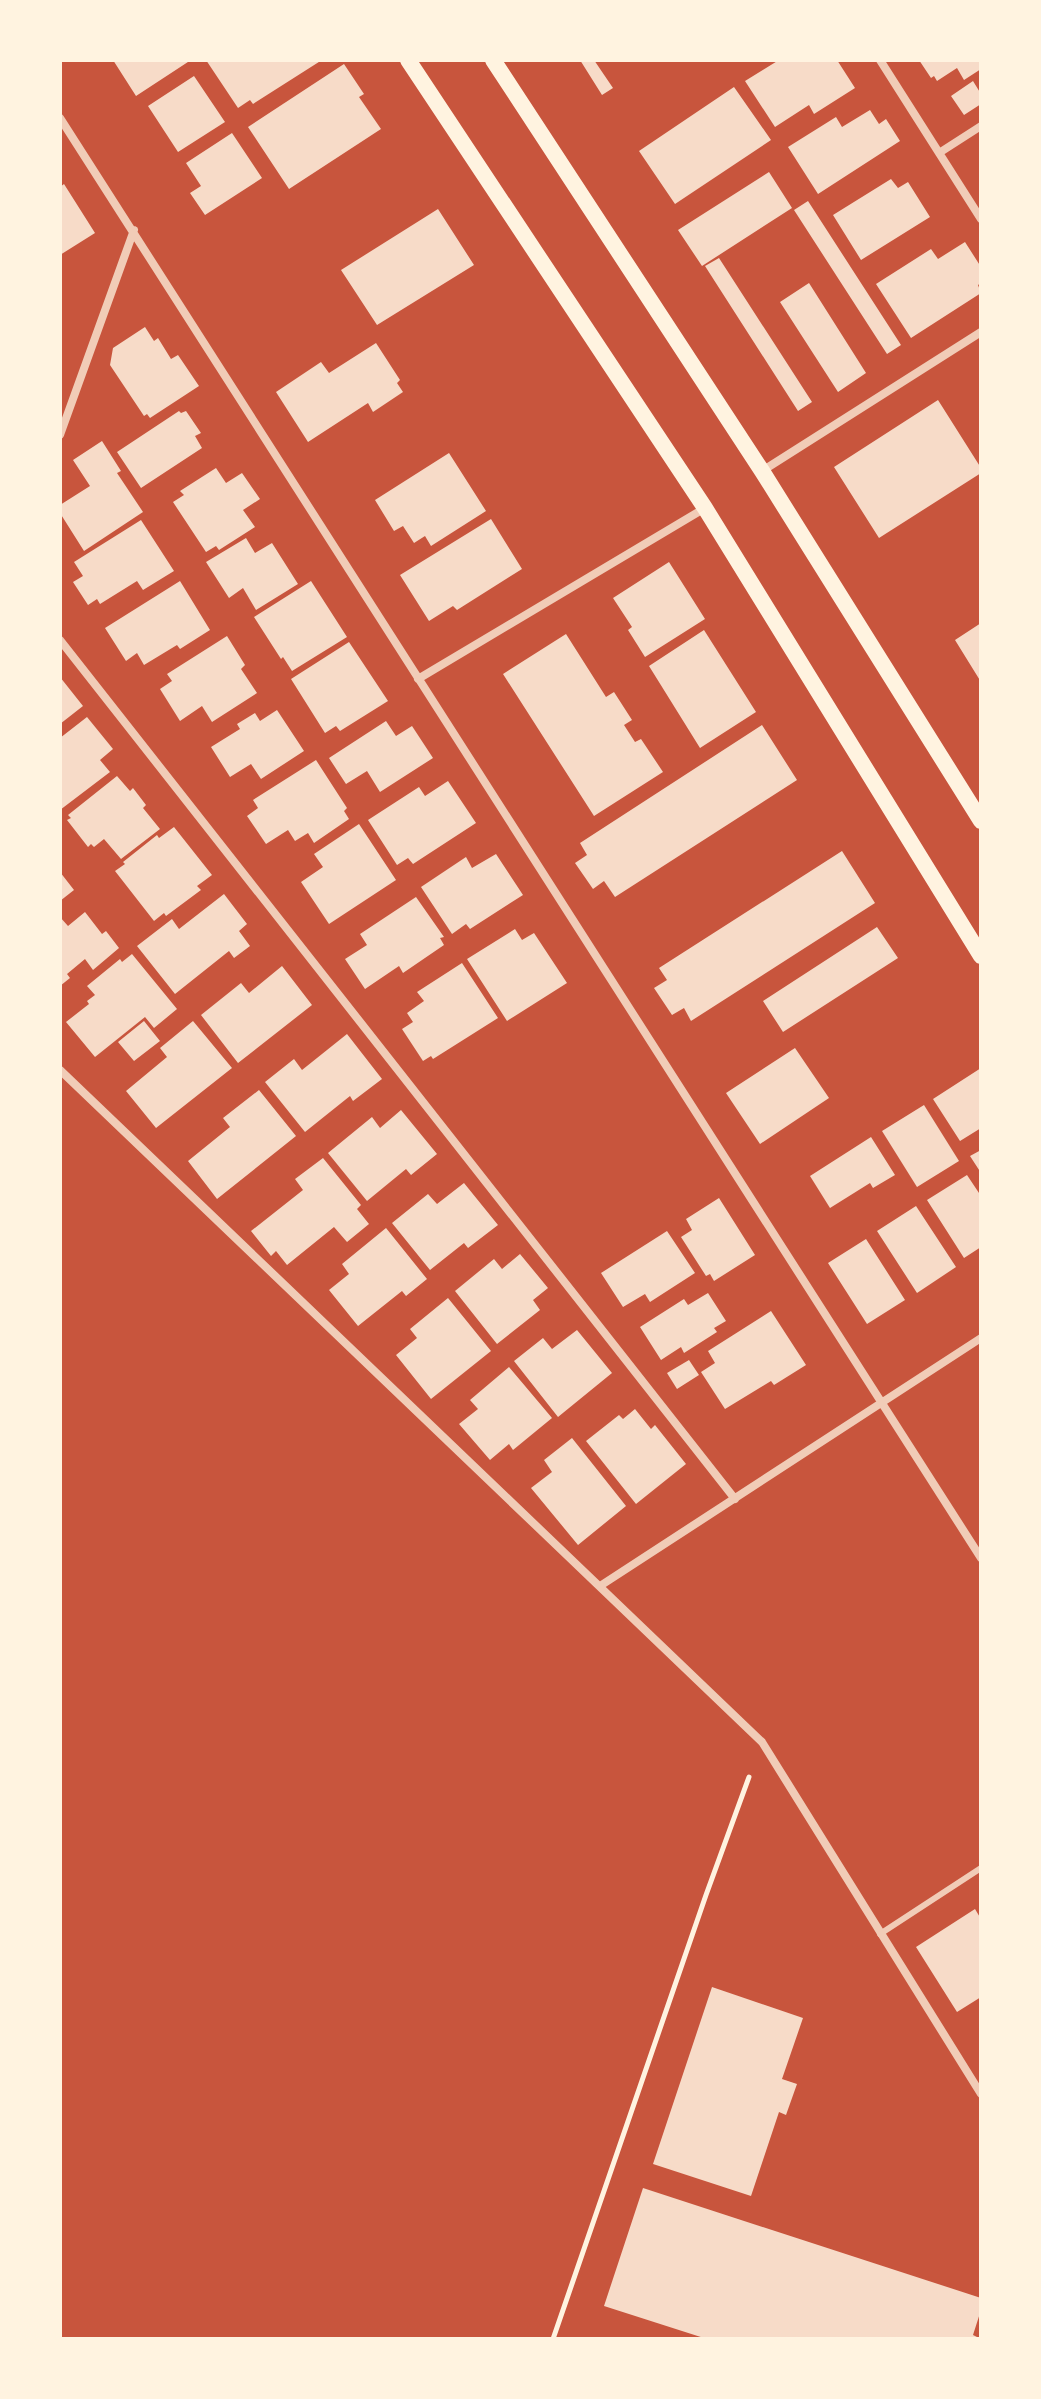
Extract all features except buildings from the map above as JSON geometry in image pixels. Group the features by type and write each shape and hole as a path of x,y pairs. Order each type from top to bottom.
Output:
{"main road":[{"path":"408,60 705,508 981,956"},
{"path":"493,60 762,471 981,821"}],"street":[{"path":"880,60 981,219"},
{"path":"60,118 981,1558"},
{"path":"939,153 981,126"},
{"path":"60,435 134,230"},
{"path":"762,471 981,332"},
{"path":"418,679 705,508"},
{"path":"60,640 735,1499"},
{"path":"60,1070 762,1742 981,2094"},
{"path":"600,1586 981,1338"}],"lane":[{"path":"880,1934 981,1868"}],"path":[{"path":"553,2339 762,1742"}]}
